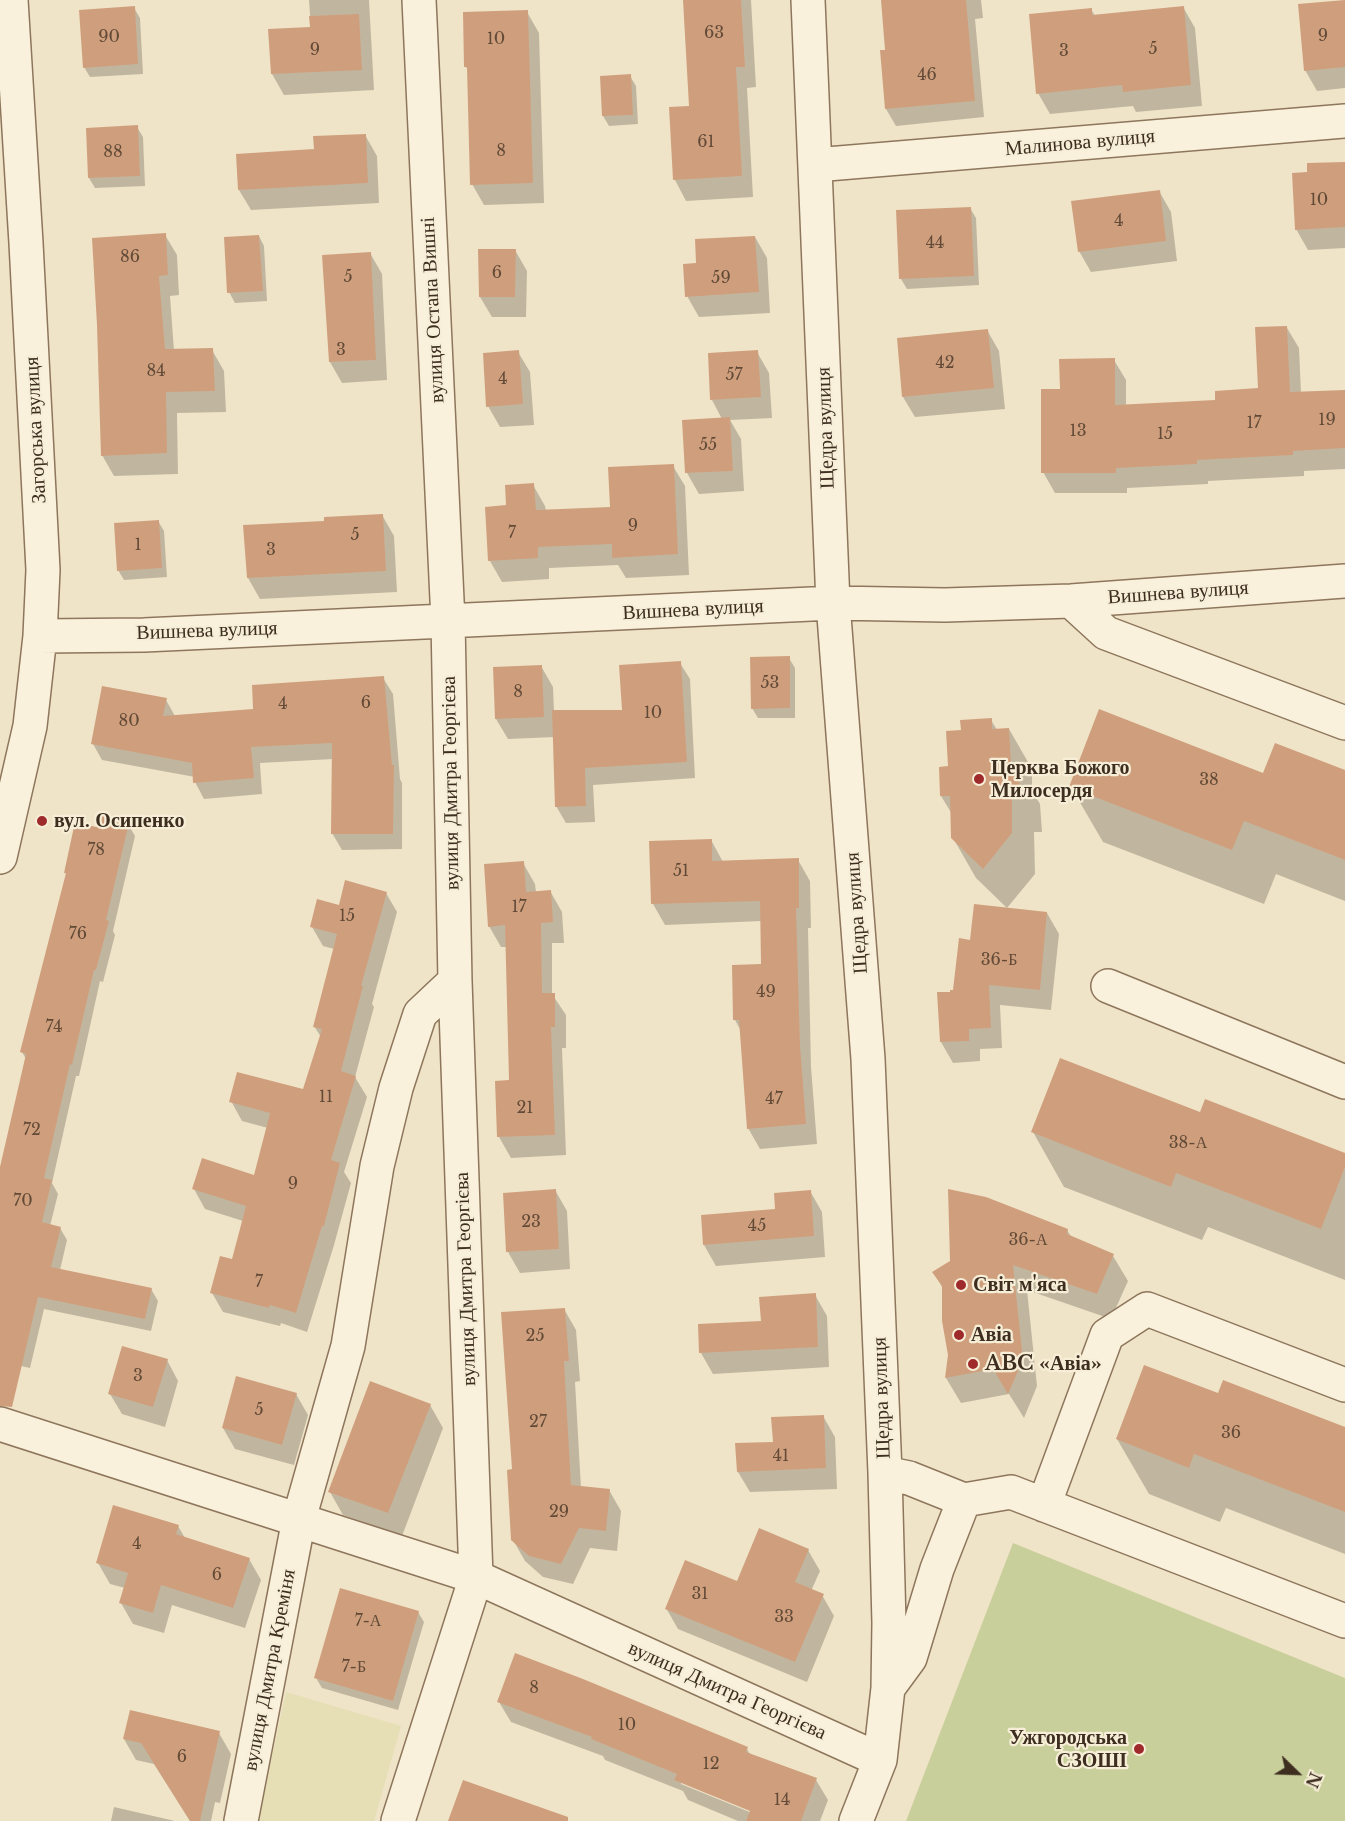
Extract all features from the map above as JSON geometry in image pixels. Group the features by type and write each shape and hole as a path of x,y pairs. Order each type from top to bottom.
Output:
{"street":[{"name":"Загорська вулиця","path":"0,857 30,726 40,636 44,570 11,0"},
{"name":"вулиця Остапа Вишні","path":"419,0 448,621"},
{"name":"Щедра вулиця","path":"808,0 833,603 868,1059 889,1623 888,1688 880,1760 856,1821"},
{"name":"Малинова вулиця","path":"815,165 1345,121"},
{"name":"Вишнева вулиця","path":"40,636 144,634 833,603 945,605 1071,601 1345,581"},
{"path":"1071,601 1106,633 1345,723"},
{"name":"вулиця Дмитра Георгієва","path":"448,621 455,981 476,1577"},
{"path":"299,1519 348,1346 377,1166 396,1088 420,1014 455,981"},
{"path":"1108,986 1345,1082"},
{"path":"1044,1505 1107,1335 1147,1309 1345,1385"},
{"name":"вулиця Дмитра Георгієва","path":"0,1424 476,1577 880,1760"},
{"path":"885,1473 909,1478 964,1500 1011,1492 1344,1620"},
{"path":"888,1688 910,1658 937,1569 964,1500"},
{"name":"вулиця Дмитра Креміня","path":"241,1821 299,1519"},
{"path":"398,1821 476,1577"}],"shaded area":[{"path":"286,1692 401,1726 374,1821 258,1821"}],"green space":[{"name":"Ужгородська СЗОШІ","path":"1013,1543 1345,1678 1345,1821 906,1821"}],"building":[{"path":"683,0 741,0 745,67 736,67 742,176 673,180 669,107 689,106"},
{"path":"881,0 966,0 975,101 885,109 880,50 885,50"},
{"path":"1345,0 1345,67 1304,71 1298,4"},
{"path":"135,6 138,64 83,68 79,10"},
{"path":"1184,6 1191,85 1123,92 1122,85 1036,94 1029,14 1092,8 1092,15"},
{"path":"528,10 533,183 470,185 463,12"},
{"path":"359,14 362,70 271,74 268,29 310,27 309,16"},
{"path":"631,74 633,115 602,116 600,76"},
{"path":"138,125 140,176 88,178 86,128"},
{"path":"366,134 368,183 238,190 236,154 314,149 313,136"},
{"path":"1345,162 1345,227 1295,230 1292,173 1307,172 1307,163"},
{"path":"1160,190 1166,241 1078,252 1071,201"},
{"path":"971,207 974,276 899,279 896,210"},
{"path":"166,233 168,275 159,276 165,349 213,348 215,391 166,392 167,453 101,456 92,238"},
{"path":"259,235 263,291 227,293 224,237"},
{"path":"755,236 759,292 685,297 683,264 696,263 695,239"},
{"path":"478,249 516,249 515,297 479,297"},
{"path":"371,252 376,360 329,362 322,255"},
{"path":"1287,326 1290,392 1345,390 1345,448 1293,451 1293,455 1197,460 1197,464 1116,468 1116,473 1041,473 1041,389 1060,389 1059,359 1115,358 1115,405 1215,400 1215,391 1258,388 1255,327"},
{"path":"988,329 994,388 902,397 897,338"},
{"path":"519,350 523,404 486,407 483,353"},
{"path":"758,350 761,397 710,400 708,353"},
{"path":"730,417 733,471 685,473 682,420"},
{"path":"674,464 678,554 612,558 612,544 538,547 538,558 488,561 485,507 506,505 505,485 534,483 536,510 610,507 608,467"},
{"path":"383,514 386,571 247,578 243,525 324,521 324,517"},
{"path":"159,520 162,568 117,571 114,523"},
{"path":"790,656 790,708 751,709 750,657"},
{"path":"681,661 687,762 585,768 586,806 555,807 552,710 622,710 619,665"},
{"path":"542,665 544,717 495,719 493,667"},
{"path":"384,676 392,765 394,765 393,834 331,834 332,743 251,747 254,778 193,783 192,763 91,744 102,686 167,698 163,716 253,709 252,685"},
{"path":"1099,709 1263,773 1275,743 1345,770 1345,860 1244,821 1232,850 1069,787"},
{"name":"Церква Божого Милосердя","path":"992,718 992,729 1009,728 1011,763 1018,763 1020,792 1012,793 1012,833 983,869 951,838 950,796 940,796 939,767 948,766 946,731 961,730 960,720"},
{"path":"99,815 129,823 106,920 109,921 96,970 94,970 72,1065 70,1064 44,1178 52,1180 42,1222 61,1227 51,1267 152,1288 145,1319 38,1297 12,1407 0,1406 0,1167 26,1054 20,1052 66,873 64,873 75,822 96,827"},
{"path":"712,839 712,861 799,858 799,908 796,908 800,1045 806,1124 747,1129 739,1020 733,1020 732,965 761,964 760,901 651,904 649,841"},
{"path":"524,861 526,892 551,890 553,922 541,923 542,993 555,993 555,1027 551,1027 555,1135 497,1137 495,1081 509,1080 505,925 488,927 484,864"},
{"path":"345,880 387,892 341,1071 356,1076 331,1160 340,1163 324,1226 322,1226 296,1313 270,1305 269,1308 210,1293 220,1256 232,1259 246,1206 192,1189 202,1158 254,1175 270,1113 229,1102 237,1072 303,1089 322,1029 313,1027 337,934 310,927 317,899 339,905"},
{"path":"974,904 1047,912 1040,990 989,985 991,1028 969,1029 969,1041 940,1042 937,992 953,990 959,938 970,940"},
{"path":"1060,1058 1200,1112 1205,1099 1345,1153 1345,1167 1321,1229 1176,1173 1171,1187 1031,1132"},
{"path":"556,1189 559,1249 506,1252 503,1193"},
{"path":"948,1189 986,1197 1068,1229 1067,1234 1114,1254 1097,1294 1013,1265 1023,1360 1008,1394 993,1369 945,1378 948,1355 942,1321 942,1286 932,1272 950,1261"},
{"path":"811,1190 814,1236 703,1245 701,1215 775,1209 774,1193"},
{"path":"816,1293 818,1347 699,1353 698,1324 761,1321 759,1297"},
{"path":"565,1308 569,1361 564,1361 571,1485 610,1489 606,1531 579,1528 561,1564 529,1556 511,1540 507,1470 512,1469 501,1312"},
{"path":"122,1346 168,1359 153,1407 108,1394"},
{"path":"1144,1365 1218,1393 1223,1380 1345,1427 1345,1512 1194,1454 1189,1468 1116,1439"},
{"path":"236,1376 297,1393 282,1445 222,1428"},
{"path":"370,1381 431,1404 388,1513 328,1492"},
{"path":"824,1415 826,1468 737,1472 735,1443 773,1442 771,1417"},
{"path":"113,1505 179,1525 176,1534 250,1558 233,1608 161,1585 153,1613 119,1603 128,1573 96,1563"},
{"path":"759,1528 809,1549 795,1582 824,1594 795,1662 665,1609 685,1560 737,1581"},
{"path":"340,1588 419,1611 393,1701 314,1678"},
{"path":"515,1653 748,1747 746,1752 817,1778 801,1821 746,1821 750,1811 674,1780 677,1774 591,1739 592,1737 497,1702"},
{"path":"130,1710 220,1731 200,1821 190,1821 141,1743 123,1739"},
{"path":"463,1780 568,1817 568,1821 448,1821"}],"place":[{"name":"Церква Божого Милосердя","path":"979,779"},
{"name":"вул. Осипенко","path":"42,821"},
{"name":"Світ м'яса","path":"961,1285"},
{"name":"Авіа","path":"959,1335"},
{"name":"ABC «Авіа»","path":"973,1364"},
{"name":"Ужгородська СЗОШІ","path":"1139,1749"}]}
